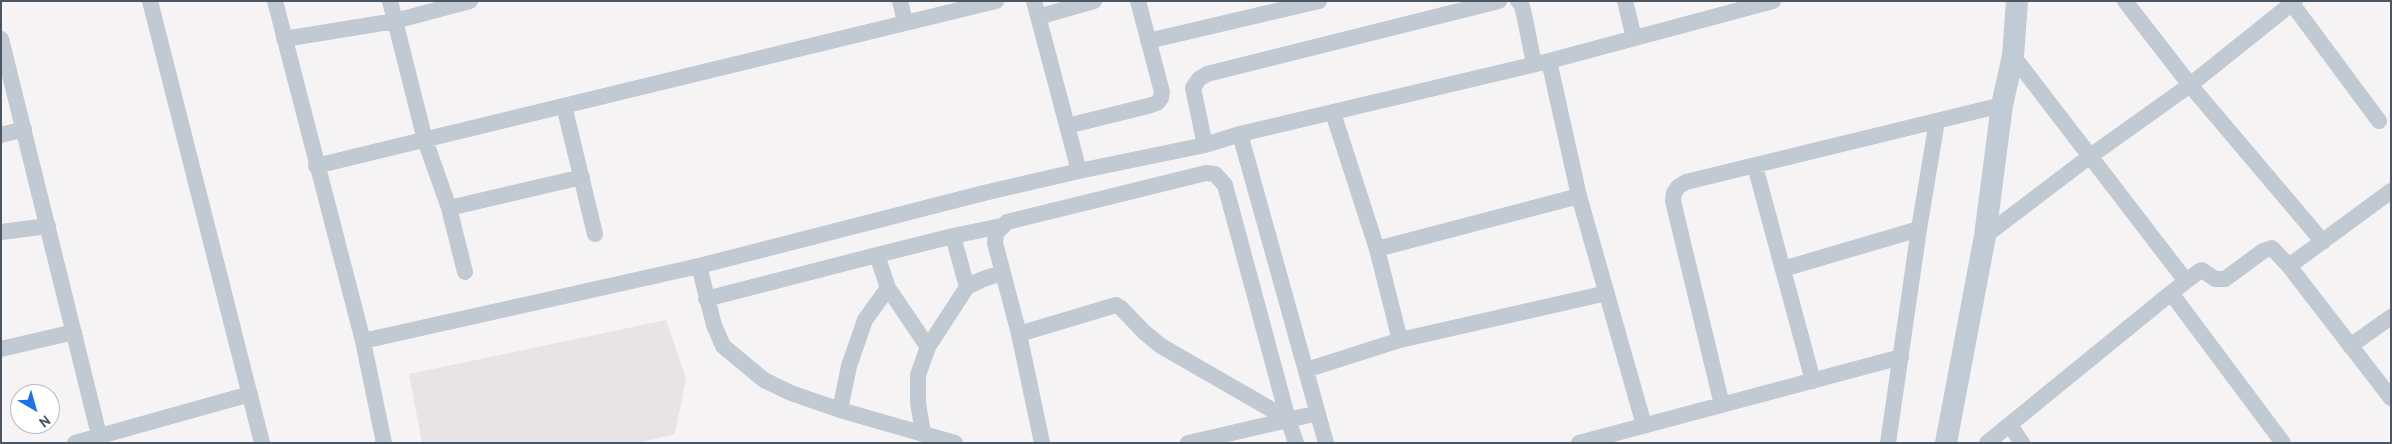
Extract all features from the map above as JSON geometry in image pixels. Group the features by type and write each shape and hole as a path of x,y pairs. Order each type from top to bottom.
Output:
{"street":[{"path":"150,1 262,443"},
{"path":"275,1 316,166 363,341 384,443"},
{"path":"390,1 425,140 449,208 465,272"},
{"path":"284,39 395,20 470,1"},
{"path":"900,1 905,22"},
{"path":"316,166 996,1"},
{"path":"1078,171 1036,9 1094,1"},
{"path":"1067,126 1157,103 1161,98 1162,92 1138,1"},
{"path":"1148,41 1319,1"},
{"path":"1204,145 1193,88 1199,79 1207,74 1499,1"},
{"path":"1518,1 1521,4 1542,63 1644,425"},
{"path":"1625,1 1634,38"},
{"path":"363,341 699,266 1078,171 1204,145 1240,134 1542,63 1773,1"},
{"path":"1946,443 1985,236 2002,105 2012,56 2017,1"},
{"path":"2125,1 2190,85 2323,242"},
{"path":"1985,236 2089,156 2190,85 2292,2 2379,121"},
{"path":"1,39 100,440"},
{"path":"2012,56 2186,281"},
{"path":"1722,405 1673,201 1674,193 1678,187 1686,182 2002,105"},
{"path":"564,106 595,234"},
{"path":"1333,113 1377,250 1400,340"},
{"path":"1888,443 1919,229 1937,121"},
{"path":"1,135 24,129"},
{"path":"1240,134 1326,443"},
{"path":"1755,166 1813,381"},
{"path":"1042,443 1019,334 1002,273 996,233 1007,222 1206,173 1215,174 1225,185 1296,443"},
{"path":"449,208 582,177"},
{"path":"2289,266 2391,191"},
{"path":"1377,250 1579,196"},
{"path":"1,232 48,226"},
{"path":"706,299 953,236 1001,226"},
{"path":"1783,269 1919,229"},
{"path":"953,236 967,287"},
{"path":"1987,443 2186,281 2202,270 2215,279 2225,279 2268,249 2276,251 2289,266 2391,398"},
{"path":"877,255 888,288 928,347"},
{"path":"699,266 706,299 723,346 764,380 791,393 840,410 955,443"},
{"path":"923,433 918,403 918,375 928,347 967,287 1002,273"},
{"path":"840,410 849,366 865,320 888,288"},
{"path":"1306,370 1400,340 1607,293"},
{"path":"2171,294 2283,443"},
{"path":"1019,334 1116,305 1161,346 1288,419"},
{"path":"2350,346 2391,316"},
{"path":"1,349 74,332"},
{"path":"1588,442 1644,425 1901,357"},
{"path":"75,443 100,440 250,394"},
{"path":"1188,443 1318,413"},
{"path":"2010,425 2022,443"}],"shaded area":[{"path":"666,320 686,378 675,434 638,443 422,443 409,374"}]}
